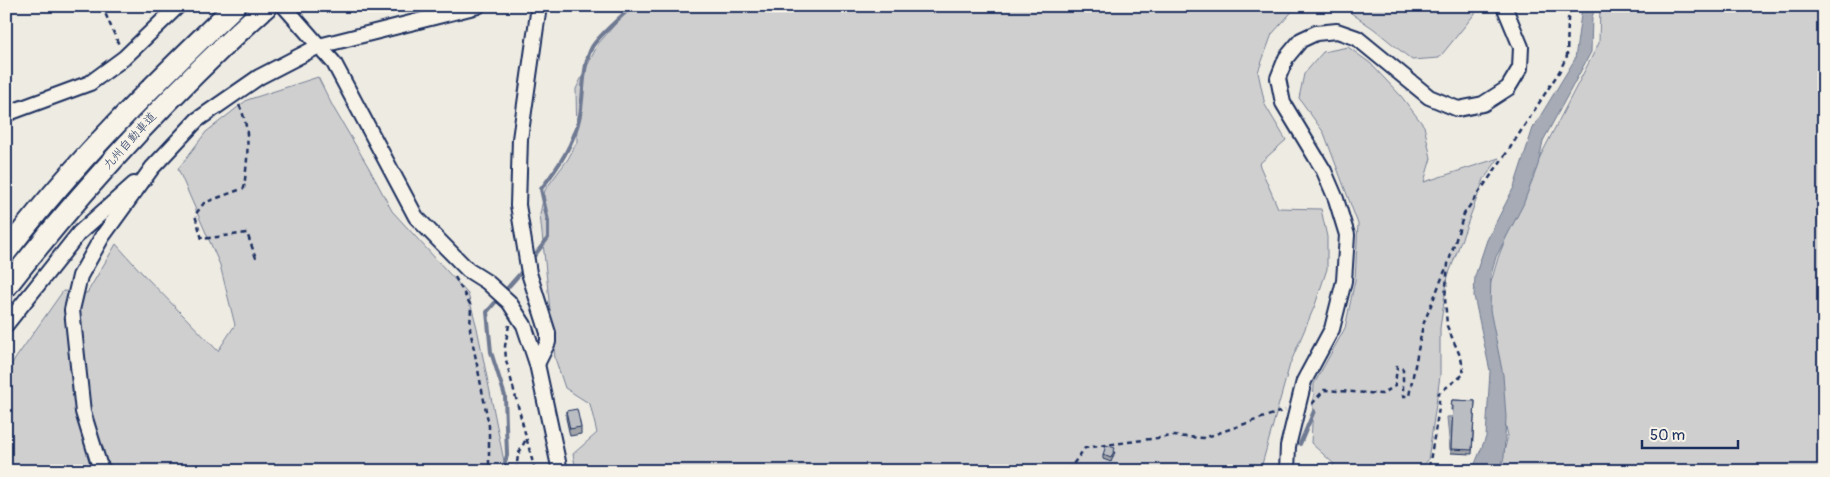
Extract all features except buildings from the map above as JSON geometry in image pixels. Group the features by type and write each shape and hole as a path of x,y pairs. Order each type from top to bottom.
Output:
{"highway":[{"name":"九州自動車道","path":"6,252 106,134 150,87 234,6"},
{"name":"九州自動車道","path":"6,288 64,216 165,102 263,10"}],"street":[{"path":"6,114 90,83 124,58 178,6"},
{"path":"284,6 334,64 416,217 468,270 487,282 512,306 524,324 537,364 560,471"},
{"path":"6,325 79,233 152,168 198,120 259,77 319,46 478,6"},
{"path":"537,364 548,342 548,333 529,273 518,205 520,139 538,6"},
{"path":"1287,471 1288,446 1303,407 1304,381 1332,329 1344,282 1347,235 1336,199 1324,171 1283,103 1278,78 1286,58 1302,40 1316,33 1337,31 1357,38 1429,97 1458,109 1483,104 1508,88 1520,68 1521,46 1504,6"},
{"path":"104,471 99,464 83,412 72,310 80,276 102,237 152,168"}],"path":[{"path":"102,6 124,58"},
{"path":"1068,471 1085,448 1172,436 1204,438 1303,407 1324,390 1382,394 1395,386 1396,366 1404,369 1403,396 1409,396 1423,326 1448,264 1464,214 1510,148 1559,72 1567,56 1568,19 1571,6"},
{"path":"234,95 242,111 247,135 248,159 244,188 204,203 194,215 202,239 247,233 256,258"},
{"path":"1429,467 1440,393 1464,374 1461,358 1447,326 1448,264"},
{"path":"454,275 472,306 470,328 489,426 489,471"},
{"path":"512,306 505,346 506,360 535,471"},
{"path":"516,471 518,455 526,438"}],"shaded area":[{"path":"631,6 1297,6 1272,34 1258,72 1265,105 1286,140 1259,164 1278,208 1321,209 1327,237 1327,269 1315,305 1290,364 1261,468 1258,471 576,471 573,454 597,433 590,404 565,388 555,358 540,214 545,190 568,159 577,142 576,89 598,44"},
{"path":"1341,6 1481,6 1439,58 1412,60 1374,29"},
{"path":"1583,6 1596,6 1592,17 1591,52 1543,141 1538,165 1523,205 1496,257 1491,275 1490,310 1503,375 1506,417 1504,458 1499,471 1472,471 1486,437 1490,371 1474,296 1475,276 1487,240 1514,187 1533,128 1575,59"},
{"path":"1600,6 1824,6 1824,471 1499,471 1508,436 1482,313 1498,258 1528,180 1599,43"},
{"path":"1348,47 1370,63 1401,96 1424,126 1431,158 1424,182 1499,158 1484,179 1448,276 1440,328 1440,376 1428,460 1419,471 1330,471 1334,464 1311,443 1314,384 1345,328 1355,280 1358,224 1324,133 1299,98 1304,74 1323,52"},
{"path":"318,77 392,211 468,294 477,328 506,471 6,471 6,372 63,291 87,293 116,244 218,351 235,325 220,265 178,169 206,132 247,100"},
{"path":"1464,416 1467,450 1450,450 1447,417"}],"waterway":[{"path":"531,260 548,238 548,221 541,189 560,163 574,136 580,115 586,62 589,54 599,37 632,6"},
{"path":"503,293 525,268"},
{"path":"499,298 487,312 491,352 505,396 507,455 503,471"},
{"path":"1300,444 1314,411"}]}
